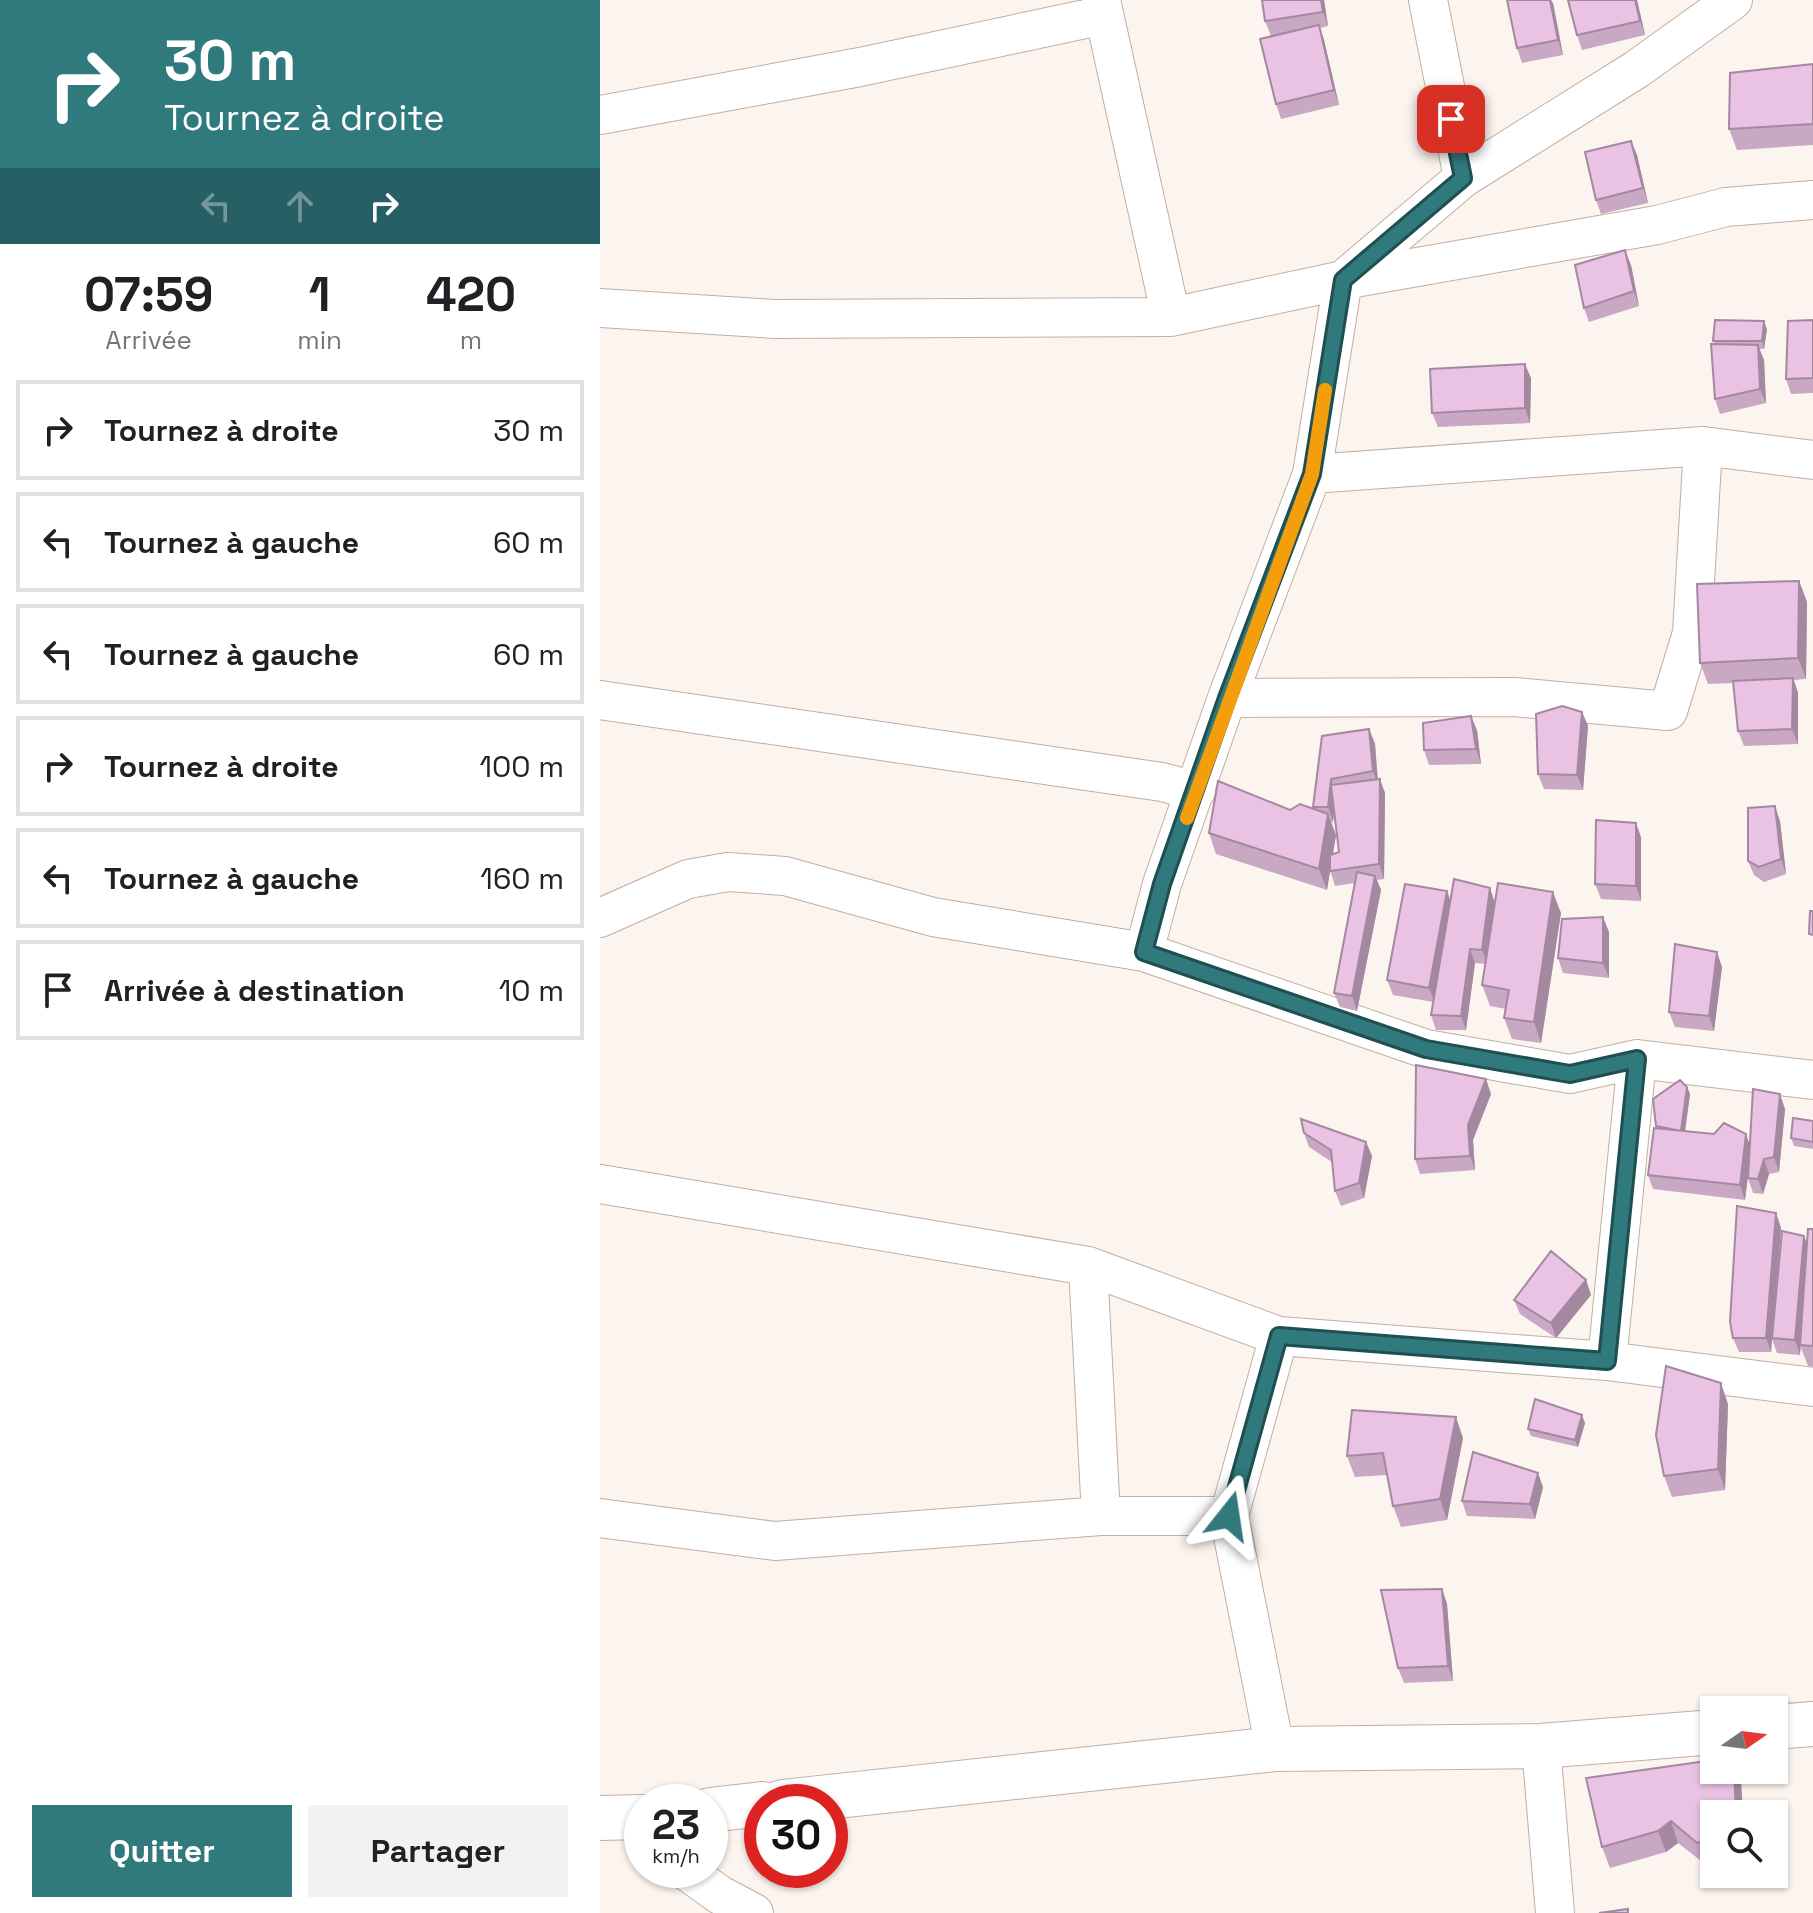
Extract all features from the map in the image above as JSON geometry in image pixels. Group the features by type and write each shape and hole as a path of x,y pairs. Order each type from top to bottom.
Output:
{"main road":[{"path":"1788,1726 1813,1724"},
{"path":"848,1795 1275,1749 1541,1746 1700,1733"}],"street":[{"path":"1428,0 1463,178"},
{"path":"1144,952 1162,884 1227,698 1312,474 1343,280 1463,178 1637,69 1733,0"},
{"path":"600,115 860,67 1103,8 1171,317"},
{"path":"600,308 775,319 1171,317 1343,280 1657,225 1726,207 1813,200"},
{"path":"1312,474 1703,446 1813,460"},
{"path":"1227,698 1514,697 1668,711 1692,633 1703,446"},
{"path":"600,700 1162,782 1196,791"},
{"path":"600,918 688,879 728,872 785,876 933,917 1144,952 1426,1049 1570,1074 1637,1059 1813,1080"},
{"path":"1607,1361 1637,1059"},
{"path":"600,1184 1088,1266 1279,1336 1607,1361 1813,1387"},
{"path":"1088,1266 1101,1516"},
{"path":"1275,1749 1229,1516 1279,1336"},
{"path":"600,1518 775,1541 1101,1516 1229,1516"},
{"path":"1541,1746 1555,1913"},
{"path":"709,1904 754,1913"}],"building":[{"path":"1262,0 1321,0 1323,12 1265,21"},
{"path":"1507,0 1550,0 1558,40 1517,48"},
{"path":"1568,0 1635,0 1640,21 1577,35"},
{"path":"1319,25 1334,90 1276,104 1260,39"},
{"path":"1813,64 1813,124 1729,129 1730,73"},
{"path":"1631,141 1643,188 1596,200 1585,152"},
{"path":"1625,250 1634,291 1584,308 1575,265"},
{"path":"1715,320 1764,321 1762,341 1713,341"},
{"path":"1813,320 1813,378 1786,379 1788,321"},
{"path":"1711,344 1758,345 1760,389 1715,399"},
{"path":"1525,364 1525,408 1432,413 1430,369"},
{"path":"1799,581 1798,658 1700,663 1697,584"},
{"path":"1793,678 1792,729 1738,731 1733,681"},
{"path":"1562,706 1582,712 1577,775 1538,774 1536,714"},
{"path":"1471,716 1476,749 1424,750 1423,723"},
{"path":"1369,729 1373,771 1331,779 1328,807 1313,807 1322,736"},
{"path":"1380,779 1379,864 1330,871 1330,855 1339,852 1331,785"},
{"path":"1218,781 1290,810 1300,804 1328,814 1319,869 1209,833"},
{"path":"1775,806 1781,859 1759,867 1748,861 1748,808"},
{"path":"1596,820 1636,823 1636,886 1595,884"},
{"path":"1357,872 1375,876 1352,996 1334,993"},
{"path":"1454,879 1490,888 1482,950 1470,949 1461,1016 1431,1015"},
{"path":"1498,883 1553,892 1534,1022 1504,1018 1509,990 1482,985"},
{"path":"1405,884 1447,891 1429,988 1387,980"},
{"path":"1810,911 1813,911 1813,935 1809,934"},
{"path":"1603,917 1603,963 1558,958 1562,919"},
{"path":"1675,944 1717,952 1709,1016 1669,1012"},
{"path":"1416,1065 1486,1079 1468,1125 1470,1156 1415,1159"},
{"path":"1680,1080 1687,1087 1681,1131 1656,1126 1653,1099"},
{"path":"1753,1089 1780,1094 1774,1157 1764,1159 1758,1179 1748,1178"},
{"path":"1793,1118 1813,1121 1813,1142 1791,1138"},
{"path":"1301,1119 1366,1142 1359,1183 1335,1191 1331,1150 1304,1133"},
{"path":"1724,1123 1746,1134 1740,1185 1648,1175 1654,1128 1714,1134"},
{"path":"1737,1206 1776,1213 1766,1338 1733,1338 1730,1322"},
{"path":"1808,1229 1813,1229 1813,1346 1800,1345"},
{"path":"1782,1231 1804,1236 1795,1340 1772,1338"},
{"path":"1551,1251 1586,1280 1551,1323 1514,1300"},
{"path":"1666,1366 1721,1383 1718,1469 1664,1476 1656,1435"},
{"path":"1535,1399 1582,1415 1575,1440 1528,1429"},
{"path":"1352,1410 1456,1417 1440,1499 1393,1506 1383,1453 1347,1456"},
{"path":"1473,1452 1538,1473 1530,1504 1462,1501"},
{"path":"1442,1589 1448,1666 1398,1668 1381,1590"},
{"path":"1700,1762 1700,1784 1735,1784 1735,1800 1700,1800 1700,1842 1671,1821 1658,1831 1602,1847 1586,1778"},
{"path":"1628,1909 1628,1913 1599,1913"}],"slow traffic":[{"path":"1187,818 1227,698 1312,474 1325,390"}],"route":[{"path":"1229,1516 1279,1336 1607,1361 1637,1059 1570,1074 1426,1049 1144,952 1162,884 1227,698 1312,474 1343,280 1463,178 1451,119"}]}
